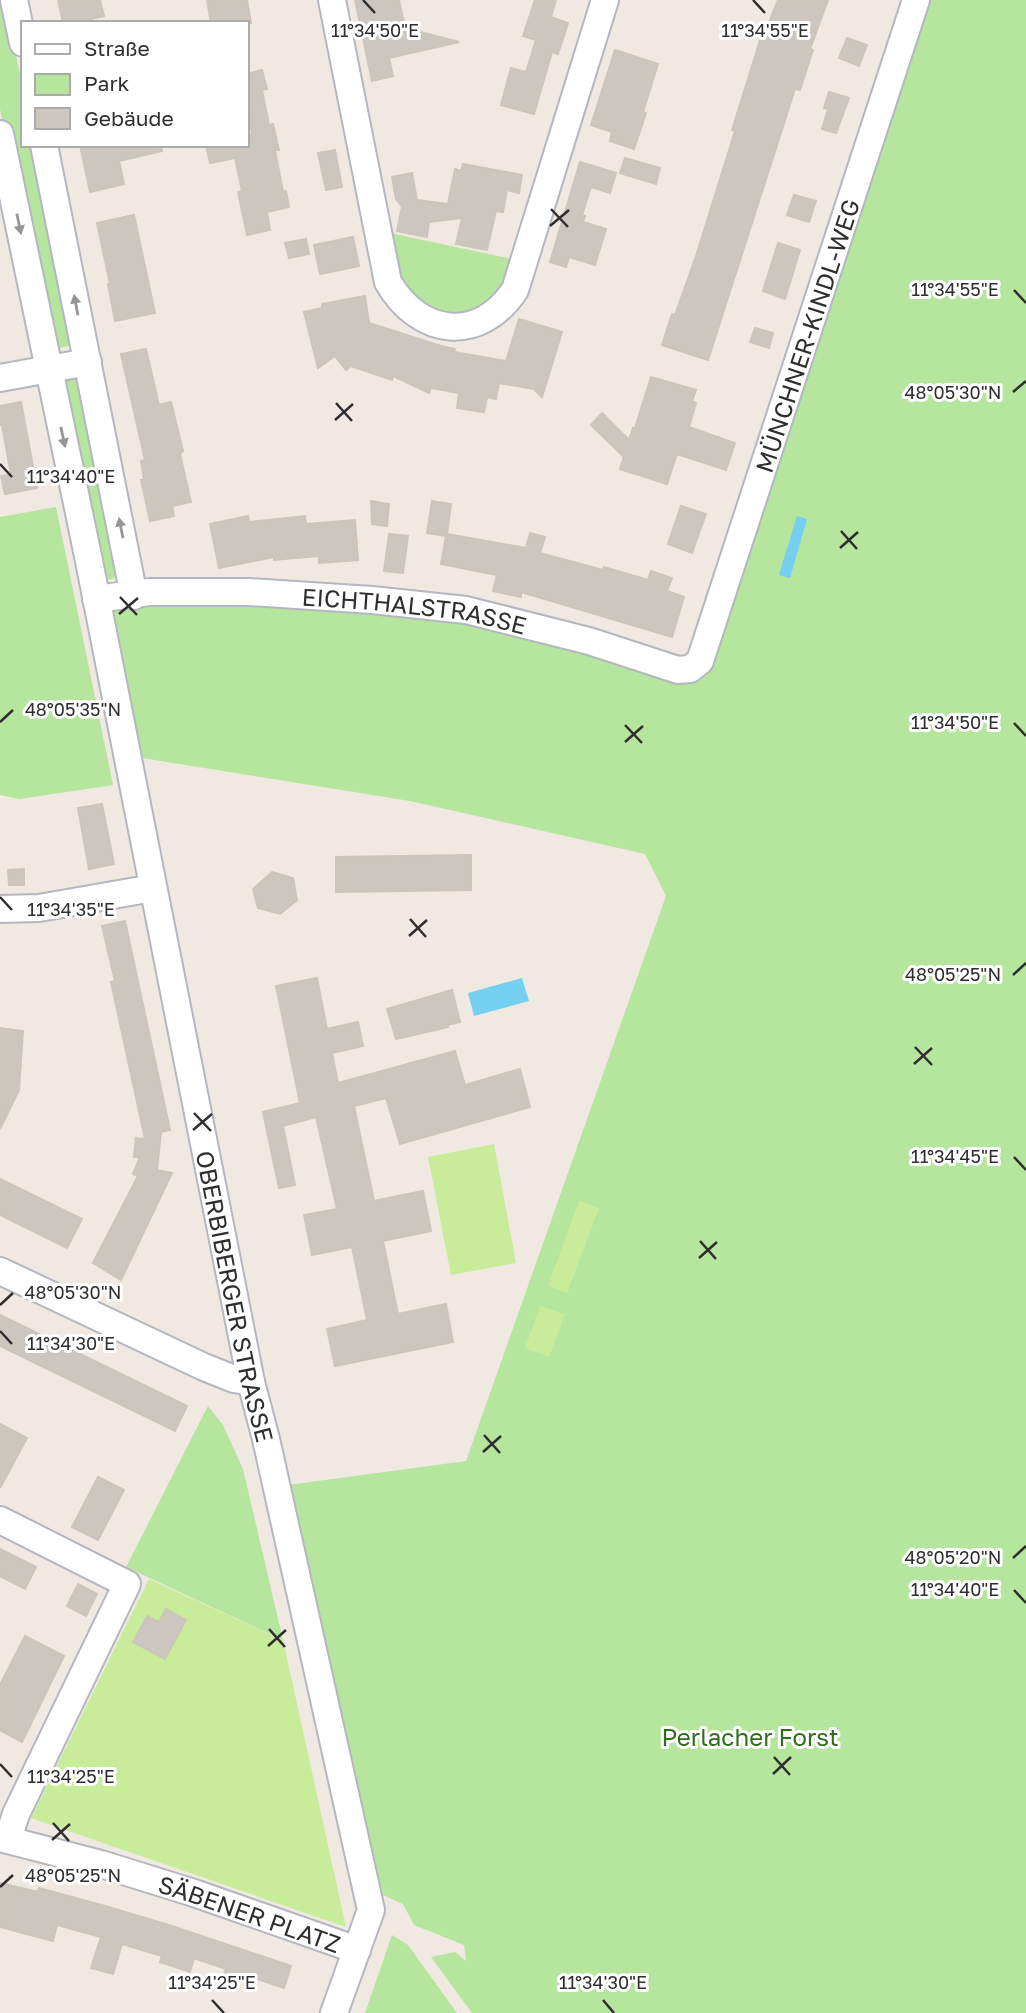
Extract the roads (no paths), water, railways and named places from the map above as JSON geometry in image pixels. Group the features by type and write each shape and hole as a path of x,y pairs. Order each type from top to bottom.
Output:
{"street":[{"path":"14,0 21,33"},
{"path":"332,0 388,282 397,298 414,314 454,328 490,317 503,307 514,290 605,0"},
{"name":"MÜNCHNER-KINDL-WEG","path":"690,668 699,661 910,2"},
{"name":"OBERBIBERGER STRASSE","path":"0,134 96,599 251,1382 371,1910 334,2013"},
{"path":"44,147 134,596 96,599"},
{"path":"0,378 88,362"},
{"name":"EICHTHALSTRASSE","path":"134,596 161,592 249,592 372,600 466,610 589,641 678,670 690,668"},
{"path":"0,909 39,908 153,888"},
{"path":"0,1271 204,1367 234,1379 251,1382"},
{"name":"SÄBENER PLATZ","path":"0,1521 127,1584 4,1838 194,1893 357,1950"}],"water":[{"path":"797,516 807,519 790,578 779,575"},
{"path":"522,978 529,1001 474,1016 468,993"}],"park label":[{"name":"Perlacher Forst","path":"750,1736"}]}
